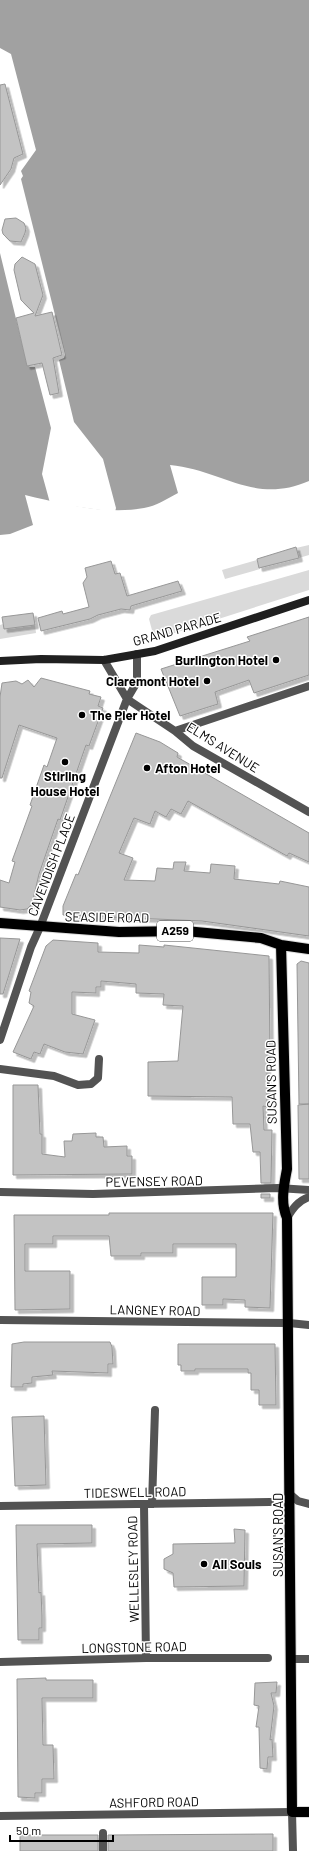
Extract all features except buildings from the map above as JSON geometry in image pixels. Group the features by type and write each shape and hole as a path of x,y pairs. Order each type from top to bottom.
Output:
{"main road":[{"name":"GRAND PARADE","path":"0,661 41,659 104,660 155,651 309,600"},
{"name":"SEASIDE ROAD","path":"0,923 119,932 185,931 261,938 281,945 309,949"},
{"name":"SUSAN'S ROAD","path":"281,945 287,1169 283,1189 283,1210 287,1218 289,1323 292,1812"},
{"name":"ASHFORD ROAD","path":"292,1812 309,1812"}],"street":[{"name":"CAVENDISH PLACE","path":"0,1040 31,947 127,699 137,682 138,669 136,654"},
{"path":"104,660 127,699"},
{"path":"175,731 309,686"},
{"name":"ELMS AVENUE","path":"127,699 175,731 193,746 309,812"},
{"path":"0,1069 54,1076 78,1085 91,1084 98,1078 99,1059"},
{"name":"PEVENSEY ROAD","path":"0,1192 93,1194 283,1189 309,1190"},
{"path":"287,1218 293,1207 302,1199 309,1197"},
{"name":"LANGNEY ROAD","path":"0,1320 289,1323 309,1325"},
{"name":"WELLESLEY ROAD","path":"146,1658 148,1504 155,1410"},
{"path":"290,1495 302,1503 309,1504"},
{"name":"TIDESWELL ROAD","path":"0,1506 270,1502"},
{"name":"LONGSTONE ROAD","path":"0,1662 146,1658 268,1658"},
{"path":"291,1659 309,1659"},
{"name":"ASHFORD ROAD","path":"0,1816 292,1812"},
{"name":"SUSAN'S ROAD","path":"292,1812 293,1851"},
{"path":"103,1833 103,1851"}],"shaded area":[{"path":"0,0 309,0 309,481 289,487 272,489 255,488 189,468 170,465 178,493 157,504 130,510 84,508 25,495 33,525 10,534 0,535"},
{"path":"309,545 309,555 299,558 296,548"},
{"path":"257,560 260,569 225,579 222,570"},
{"path":"309,570 309,590 159,638 153,634 149,619 151,615"},
{"path":"3,624 4,629 35,625 36,633 0,639 0,625"}],"pier":[{"path":"0,48 11,54 36,150 21,171 23,176 21,179 65,355 64,358 59,360 74,422 103,459 116,508 115,512 50,503 42,474 51,428 35,367 30,367 27,364 0,253"}],"place":[{"name":"Burlington Hotel","path":"276,660"},
{"name":"Claremont Hotel","path":"207,681"},
{"name":"The Pier Hotel","path":"82,715"},
{"name":"Stirling House Hotel","path":"65,762"},
{"name":"Afton Hotel","path":"147,768"},
{"name":"All Souls","path":"204,1564"}]}
